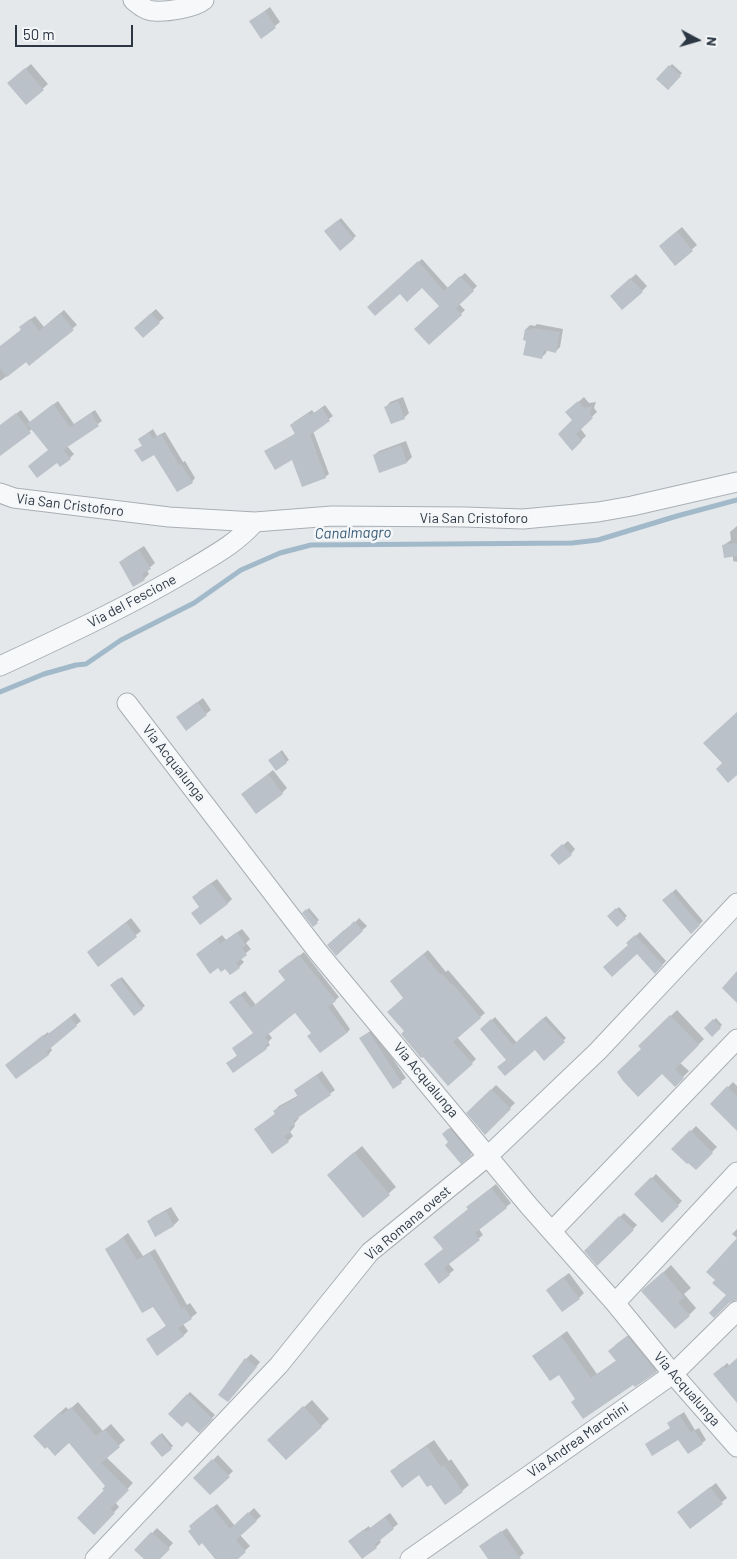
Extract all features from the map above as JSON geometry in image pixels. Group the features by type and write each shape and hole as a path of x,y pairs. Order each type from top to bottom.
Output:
{"street":[{"path":"133,0 144,8 154,11 196,6 204,0"},
{"name":"Via San Cristoforo","path":"0,493 14,498 169,517 255,522 332,516 523,519 598,512 737,482"},
{"name":"Via del Fescione","path":"0,666 94,622 152,591 236,542 255,522"},
{"name":"Via Acqualunga","path":"127,703 318,952 529,1206 615,1303 673,1374 737,1447"},
{"name":"Via Romana ovest","path":"95,1559 279,1365 370,1252 488,1156 598,1051 737,904"},
{"path":"552,1231 737,1039"},
{"path":"615,1303 737,1172"},
{"name":"Via Andrea Marchini","path":"410,1559 673,1374 737,1310"}],"building":[{"path":"265,11 276,28 261,39 249,21"},
{"path":"669,65 681,76 668,90 656,79"},
{"path":"25,68 44,90 26,105 7,83"},
{"path":"338,220 354,239 340,251 324,231"},
{"path":"677,231 693,251 675,266 659,246"},
{"path":"418,261 444,291 460,276 474,291 456,308 462,315 429,345 414,329 439,306 422,288 407,302 400,294 375,316 367,307"},
{"path":"630,278 643,292 622,310 610,296"},
{"path":"60,313 74,330 29,366 26,362 7,377 0,368 0,346 21,330 19,327 30,319 39,331"},
{"path":"151,313 160,323 143,338 134,328"},
{"path":"532,328 560,332 556,353 544,350 542,359 523,355 526,341 523,340 525,329 532,330"},
{"path":"398,401 405,419 391,424 384,407"},
{"path":"578,401 584,408 592,406 590,414 593,418 576,434 582,441 572,451 558,434 572,420 565,412"},
{"path":"53,404 70,427 91,413 99,426 63,450 71,459 60,467 57,463 37,478 28,466 48,450 27,424"},
{"path":"322,408 330,421 310,435 326,478 302,487 292,460 275,470 264,451 295,434 290,425 309,413 310,415"},
{"path":"16,413 31,433 0,456 0,425"},
{"path":"149,432 153,439 161,434 179,465 181,464 193,483 177,492 154,455 142,462 134,450 142,446 138,439"},
{"path":"401,445 407,463 379,473 373,455"},
{"path":"737,543 737,556 724,558 722,545"},
{"path":"139,550 151,569 142,574 145,580 133,587 119,562"},
{"path":"197,702 207,715 186,731 176,717"},
{"path":"737,712 737,775 728,783 716,769 722,763 703,743"},
{"path":"280,752 287,763 276,771 268,760"},
{"path":"268,774 283,794 256,814 241,794"},
{"path":"562,844 572,855 559,865 550,855"},
{"path":"211,883 228,904 200,925 191,913 199,907 192,897"},
{"path":"672,892 700,925 691,934 662,900"},
{"path":"616,908 626,919 617,927 607,916"},
{"path":"306,909 318,923 313,927 302,913"},
{"path":"354,921 363,931 336,956 327,945"},
{"path":"126,922 137,937 98,967 87,952"},
{"path":"237,932 246,945 242,948 247,955 236,963 240,968 230,975 225,969 221,972 218,968 210,974 196,954 217,939 220,944"},
{"path":"635,935 663,965 655,974 637,954 612,977 603,967 628,945 626,943"},
{"path":"423,954 441,975 453,984 481,1018 453,1042 473,1064 448,1086 401,1034 404,1031 387,1012 403,998 390,981"},
{"path":"299,955 336,1001 328,1007 347,1033 320,1053 307,1036 311,1033 295,1013 265,1037 269,1043 265,1046 267,1049 233,1073 226,1063 237,1056 232,1048 253,1033 229,1002 240,994 251,1008 285,980 278,971"},
{"path":"737,971 737,1003 722,988"},
{"path":"119,978 143,1009 134,1016 110,985"},
{"path":"670,1015 699,1045 675,1069 684,1078 675,1087 662,1074 638,1097 617,1072 641,1049 638,1046"},
{"path":"70,1017 77,1026 46,1052 49,1055 16,1079 5,1065 43,1035 44,1037"},
{"path":"543,1018 565,1042 544,1061 535,1050 505,1076 497,1067 506,1060 480,1029 491,1019 513,1045"},
{"path":"713,1019 721,1028 712,1037 704,1028"},
{"path":"369,1032 402,1083 393,1089 359,1038"},
{"path":"316,1075 331,1095 293,1121 295,1124 289,1128 291,1132 284,1136 289,1142 272,1154 254,1129 275,1114 273,1111 298,1097 294,1090"},
{"path":"727,1086 737,1096 737,1131 710,1104"},
{"path":"491,1089 511,1109 485,1135 466,1113"},
{"path":"449,1128 472,1155 461,1164 445,1145 448,1142 442,1134"},
{"path":"690,1130 713,1153 696,1170 671,1149"},
{"path":"354,1152 390,1195 363,1218 327,1175"},
{"path":"651,1177 679,1206 662,1223 634,1194"},
{"path":"491,1188 507,1208 475,1233 480,1240 444,1268 450,1275 439,1284 424,1264 443,1249 433,1237 468,1209 466,1207"},
{"path":"166,1211 174,1226 155,1237 147,1221"},
{"path":"619,1216 634,1230 597,1266 584,1251"},
{"path":"123,1238 137,1260 150,1253 182,1309 184,1307 192,1319 178,1328 184,1336 157,1356 146,1339 166,1326 153,1307 142,1313 105,1249"},
{"path":"737,1238 737,1300 729,1303 714,1318 709,1313 726,1295 712,1283 715,1280 706,1272"},
{"path":"663,1272 684,1297 678,1302 690,1316 675,1329 641,1291"},
{"path":"563,1277 580,1299 562,1312 546,1290"},
{"path":"561,1336 591,1378 616,1361 608,1351 627,1336 657,1372 635,1387 633,1385 583,1419 571,1402 575,1399 559,1375 550,1381 532,1356"},
{"path":"245,1358 257,1367 228,1402 218,1395"},
{"path":"737,1358 737,1403 713,1374 723,1366 725,1369"},
{"path":"187,1394 213,1419 199,1433 187,1422 182,1427 168,1414"},
{"path":"303,1406 322,1427 286,1460 267,1440"},
{"path":"71,1407 96,1436 105,1429 120,1447 101,1463 129,1490 110,1509 115,1513 94,1535 77,1518 104,1490 102,1489 105,1486 69,1443 55,1456 47,1447 45,1449 33,1436 60,1412 62,1415"},
{"path":"679,1415 691,1433 694,1430 703,1444 688,1454 678,1440 652,1456 645,1444 670,1428 667,1423"},
{"path":"160,1434 172,1449 162,1457 150,1443"},
{"path":"427,1446 441,1467 444,1465 463,1492 445,1505 431,1485 427,1487 419,1475 402,1488 390,1471"},
{"path":"212,1459 230,1477 210,1495 193,1478"},
{"path":"710,1487 723,1504 690,1529 677,1512"},
{"path":"212,1507 230,1529 248,1512 257,1521 236,1540 246,1552 238,1559 215,1559 202,1543 199,1546 188,1531 191,1529 189,1526"},
{"path":"385,1517 394,1529 374,1545 377,1548 362,1559 348,1541 363,1530 365,1532"},
{"path":"501,1531 521,1559 488,1559 479,1546"},
{"path":"151,1532 170,1549 160,1559 144,1559 134,1550"}],"waterway":[{"name":"Canalmagro","path":"0,692 44,674 86,664 121,640 194,603 241,570 280,553 311,545 572,543 598,540 737,500"}]}
